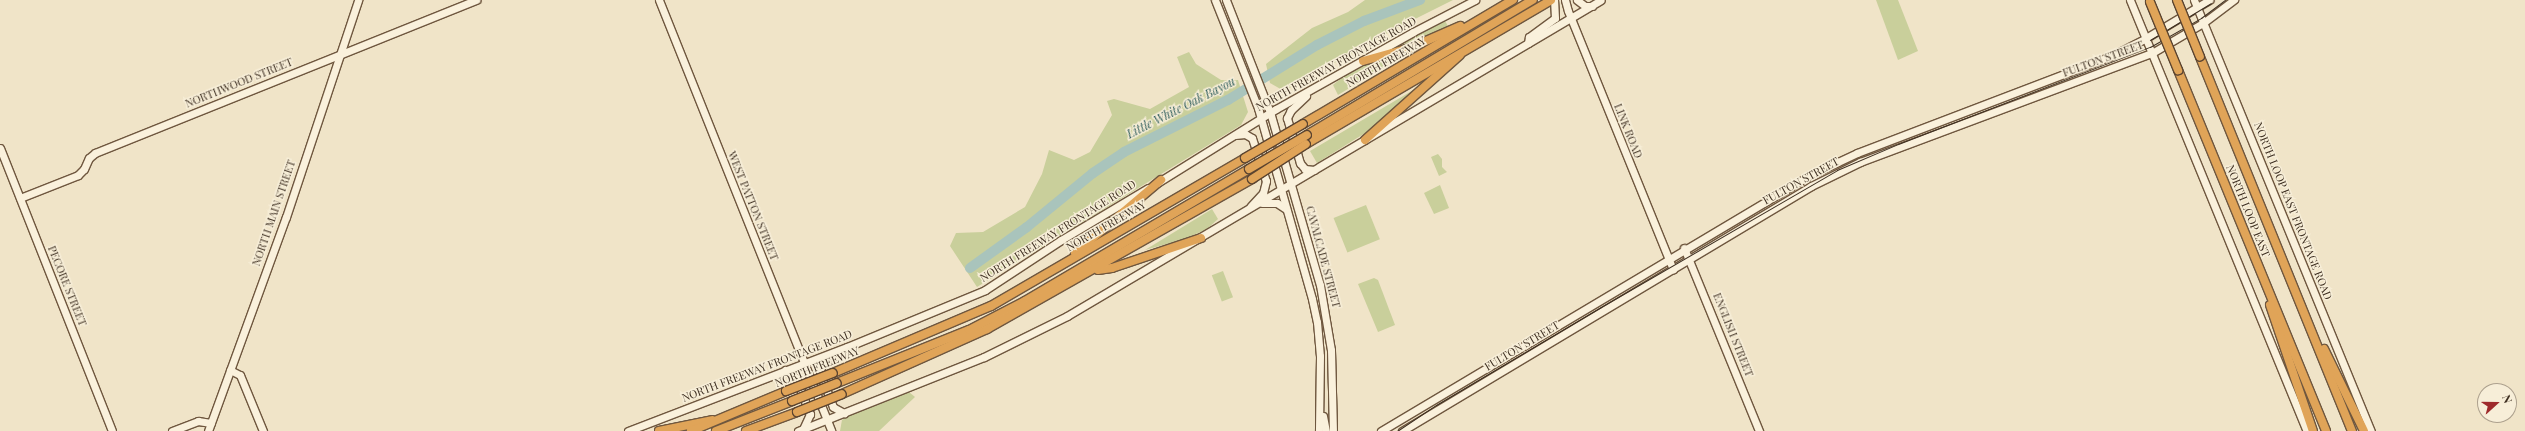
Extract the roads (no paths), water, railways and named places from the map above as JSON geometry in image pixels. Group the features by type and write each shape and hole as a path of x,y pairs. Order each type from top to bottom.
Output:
{"highway":[{"name":"NORTH FREEWAY","path":"691,431 969,316 1058,268 1513,0"},
{"name":"NORTH FREEWAY","path":"746,431 842,394 987,329 1252,179 1307,140 1534,0"},
{"name":"NORTH FREEWAY","path":"716,431 969,330 1024,301 1249,169 1307,140 1553,0"},
{"name":"NORTH LOOP EAST","path":"2177,0 2352,431"},
{"name":"NORTH LOOP EAST","path":"2150,1 2326,431"},
{"path":"1363,61 1410,48 1494,12"},
{"path":"1365,140 1452,65 1465,50"},
{"path":"1058,268 1161,180"},
{"path":"1093,270 1112,268 1201,238"},
{"path":"2256,259 2288,362 2313,431"},
{"path":"2284,262 2364,431"},
{"path":"659,431 695,422 722,418"}],"main road":[{"name":"NORTH MAIN STREET","path":"208,431 286,217 358,0"},
{"name":"NORTHWOOD STREET","path":"20,198 78,175 84,169 89,158 95,153 476,0"},
{"name":"WEST PATTON STREET","path":"659,0 831,431"},
{"name":"CAVALCADE STREET","path":"1215,0 1254,96 1316,316 1320,356 1320,431"},
{"name":"CAVALCADE STREET","path":"1226,0 1270,112 1320,285 1328,323 1333,431"},
{"name":"NORTH FREEWAY FRONTAGE ROAD","path":"628,431 835,351 985,290 1061,240 1270,112 1475,0"},
{"path":"1528,43 1529,37 1555,18 1553,0"},
{"name":"LINK ROAD","path":"1565,0 1673,270"},
{"path":"1577,0 1585,6 1592,6"},
{"path":"800,430 844,414 984,357 1043,329 1099,299 1601,0"},
{"path":"2130,0 2307,431"},
{"name":"NORTH LOOP EAST FRONTAGE ROAD","path":"2194,0 2371,431"},
{"name":"FULTON STREET","path":"1381,431 1684,248 1808,176 1848,156 2111,56 2146,38 2209,0"},
{"name":"FULTON STREET","path":"1402,431 1691,260 1811,186 1860,162 2152,53 2203,23 2234,0"},
{"path":"1233,46 1242,42"},
{"path":"1312,90 1291,110 1287,118 1300,164 1308,170 1318,168"},
{"path":"1231,136 1245,134 1252,138 1266,181 1263,192 1250,208"},
{"name":"PECORE STREET","path":"0,148 112,431"},
{"path":"1258,203 1277,203 1286,209"},
{"name":"ENGLISH STREET","path":"1684,248 1691,260 1759,431"},
{"path":"835,351 821,366 820,373 833,407 844,414"},
{"path":"230,370 240,375 263,431"},
{"path":"785,370 796,378 810,414 800,430"},
{"path":"1320,400 1326,431"},
{"path":"172,431 198,420 210,423"}],"waterway":[{"name":"Little White Oak Bayou","path":"970,268 1027,227 1093,173 1124,152 1228,100 1317,45 1364,21 1420,0"}],"tram line":[{"path":"1397,431 1436,405 1601,307 1837,170 1898,144 2150,47 2201,18 2225,0"},
{"path":"2150,40 2211,3"}]}
